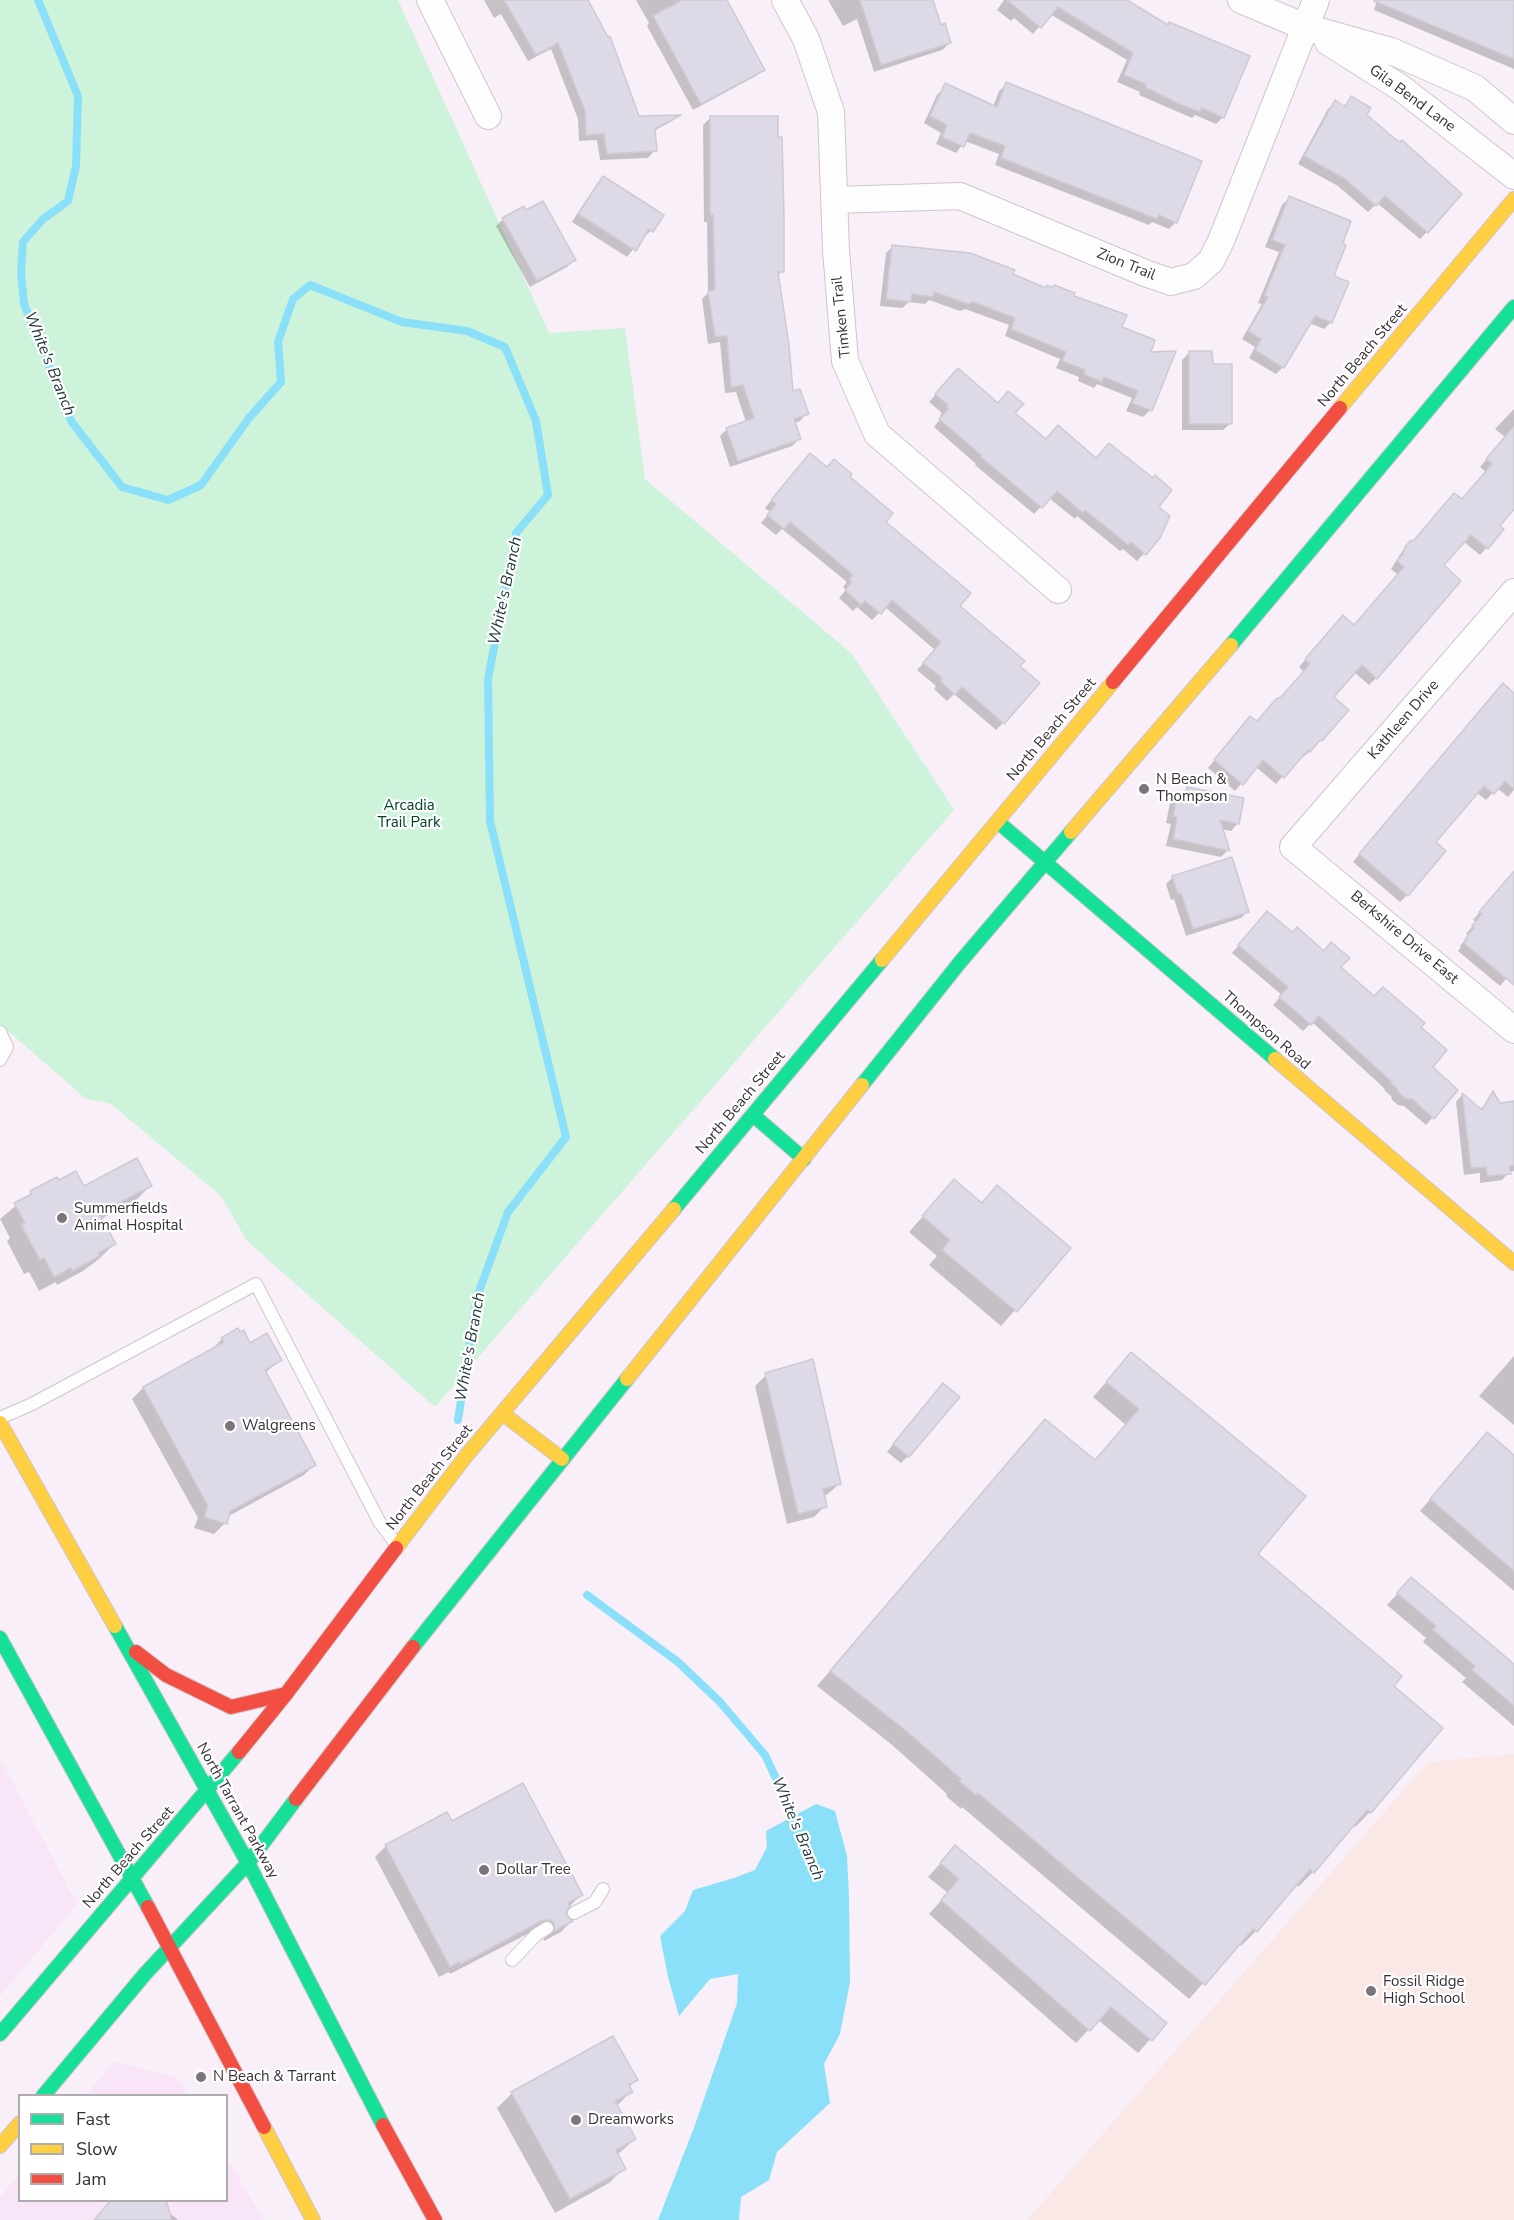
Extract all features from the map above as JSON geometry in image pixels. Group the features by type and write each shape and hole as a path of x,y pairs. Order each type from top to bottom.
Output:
{"main road":[{"name":"North Beach Street","path":"0,2034 208,1791 286,1694 502,1413 998,822 1514,199"},
{"path":"45,2094 143,1977 248,1863 376,1694 961,961 1323,537 1514,307"},
{"name":"Thompson Road","path":"998,822 1514,1263"},
{"path":"753,1115 804,1160"},
{"path":"502,1413 562,1460"},
{"name":"North Tarrant Parkway","path":"0,1423 248,1863 357,2077 435,2220"},
{"path":"0,1638 170,1948 313,2220"},
{"path":"125,1643 166,1676 231,1707 286,1694"},
{"path":"0,2146 18,2125"}],"street":[{"path":"430,0 488,116"},
{"name":"Timken Trail","path":"785,0 806,39 831,112 837,283 845,361 877,434 1058,590"},
{"name":"Gila Bend Lane","path":"1241,0 1305,27 1401,55 1475,88 1514,120"},
{"name":"Zion Trail","path":"835,200 960,196 1171,282 1194,276 1211,261 1221,241 1316,0"},
{"name":"Gila Bend Lane","path":"1305,27 1401,88 1514,176"},
{"name":"Kathleen Drive","path":"1293,847 1514,592"},
{"name":"Berkshire Drive East","path":"1293,847 1514,1030"}],"lane":[{"path":"0,1032 8,1047 0,1060"},
{"path":"0,1418 32,1404 256,1284 380,1523 398,1546"},
{"path":"574,1913 595,1902 603,1890"},
{"path":"512,1960 536,1935 547,1928"}],"shaded area":[{"name":"Fossil Ridge High School","path":"1514,1754 1514,2220 1027,2220 1428,1762"},
{"path":"0,1758 77,1904 0,1996"},
{"path":"114,2062 178,2078 187,2094 87,2094"},
{"path":"228,2160 264,2220 0,2220 0,2198 18,2175 18,2202 228,2202"}],"green space":[{"name":"Arcadia Trail Park","path":"0,0 398,0 549,333 625,328 645,479 852,654 954,810 435,1407 247,1241 221,1196 111,1104 86,1099 0,1024"}],"water":[{"path":"816,1804 835,1811 847,1856 849,1898 850,1982 840,2034 824,2064 830,2103 777,2152 769,2180 741,2197 739,2220 658,2220 695,2125 737,2003 738,1974 710,1979 679,2016 660,1936 685,1911 693,1890 755,1870 767,1847 766,1831"}],"building":[{"path":"504,0 588,0 608,37 610,36 639,116 681,115 655,129 657,151 607,154 604,134 586,135 585,111 558,43 536,55"},
{"path":"682,0 727,0 765,70 701,104 653,16"},
{"path":"860,0 933,0 941,25 945,23 951,43 881,65"},
{"path":"1007,0 1127,0 1168,25 1169,22 1250,56 1224,118 1202,108 1200,112 1179,104 1145,87 1146,84 1124,75 1133,53 1058,7 1041,28"},
{"path":"1374,0 1514,0 1514,59 1374,1"},
{"path":"1006,82 1202,161 1177,223 1159,215 1157,219 1001,158 1005,146 970,133 964,147 942,137 947,125 930,116 945,83 997,107"},
{"path":"1351,96 1371,108 1367,115 1394,138 1400,142 1402,140 1462,194 1428,233 1385,196 1376,206 1345,179 1304,156 1335,100 1345,107"},
{"path":"710,116 778,116 778,137 782,137 784,272 778,272 793,391 800,389 809,414 794,419 801,439 738,461 726,428 754,418 743,385 731,387 727,336 715,337 708,291 715,290 713,215 710,215"},
{"path":"603,176 664,215 653,232 649,229 636,251 578,214"},
{"path":"1289,196 1351,221 1343,243 1346,245 1334,276 1349,282 1332,323 1315,316 1284,368 1255,350 1261,339 1248,331 1268,297 1264,296 1285,245 1272,240"},
{"path":"543,201 576,260 537,281 502,218 524,206 526,210"},
{"path":"892,245 970,253 1015,270 1013,274 1046,288 1047,285 1053,288 1054,285 1075,293 1074,296 1127,315 1122,327 1155,340 1151,352 1176,351 1152,411 1132,403 1138,391 1104,377 1102,382 1084,374 1085,370 1062,361 1066,352 1011,329 1015,318 973,302 968,304 934,292 933,297 912,294 911,302 886,299"},
{"path":"1189,351 1212,351 1213,364 1232,364 1232,424 1189,424"},
{"path":"958,368 998,403 1008,391 1024,404 1015,413 1046,439 1058,425 1096,458 1109,443 1153,478 1155,475 1172,490 1159,507 1170,516 1160,538 1146,555 1131,542 1128,545 1085,510 1083,513 1057,491 1042,508 939,419 948,409 946,408 948,405 935,394"},
{"path":"1514,426 1514,509 1500,526 1504,529 1488,549 1471,535 1444,565 1461,581 1377,679 1362,665 1334,697 1349,710 1322,741 1320,740 1310,752 1308,750 1284,778 1263,760 1243,785 1214,760 1250,716 1257,721 1276,699 1281,697 1310,664 1305,659 1343,615 1354,625 1404,567 1397,561 1405,547 1414,540 1454,493 1462,499 1492,464 1486,459"},
{"path":"810,453 827,467 834,459 852,474 850,477 893,513 886,522 971,593 960,606 1025,661 1020,666 1040,683 1004,724 962,687 955,695 940,681 942,678 923,663 941,642 892,600 881,614 865,601 861,605 845,590 852,582 849,579 853,575 790,522 784,529 767,515 776,504 771,500"},
{"path":"1503,683 1514,693 1514,789 1505,781 1494,794 1484,786 1436,842 1446,851 1408,896 1359,854"},
{"path":"1187,787 1244,798 1239,824 1220,820 1230,851 1173,839 1177,817 1173,816 1177,795 1185,796"},
{"path":"1232,857 1249,912 1193,929 1181,893 1178,894 1172,876"},
{"path":"1514,871 1514,985 1464,943 1474,928 1472,926 1482,914 1479,912"},
{"path":"1267,911 1292,932 1297,927 1324,951 1331,942 1350,958 1341,967 1374,996 1383,987 1425,1023 1421,1027 1447,1050 1433,1067 1458,1090 1434,1119 1412,1099 1406,1099 1399,1093 1391,1081 1319,1016 1311,1025 1279,997 1288,987 1238,945"},
{"path":"1493,1091 1500,1103 1514,1101 1514,1165 1509,1166 1511,1174 1487,1176 1486,1167 1471,1168 1462,1093 1482,1110"},
{"name":"Summerfields Animal Hospital","path":"137,1158 152,1186 99,1213 116,1244 98,1253 100,1256 72,1271 71,1268 54,1277 44,1258 40,1260 21,1225 25,1223 14,1203 32,1194 30,1191 57,1177 59,1180 76,1171 84,1186"},
{"path":"954,1179 982,1203 997,1185 1071,1248 1017,1312 942,1250 950,1240 922,1216"},
{"name":"Walgreens","path":"238,1328 240,1332 244,1330 250,1343 267,1333 282,1360 265,1370 316,1465 230,1511 227,1524 204,1517 208,1506 143,1387 224,1342 221,1338"},
{"path":"1131,1352 1306,1496 1258,1554 1402,1676 1394,1686 1443,1728 1371,1813 1367,1810 1314,1873 1310,1869 1257,1932 1253,1929 1205,1985 978,1793 976,1795 959,1781 961,1779 905,1730 830,1671 1045,1419 1095,1460 1139,1409 1106,1382"},
{"path":"813,1359 841,1484 823,1489 827,1507 798,1514 765,1373"},
{"path":"943,1383 960,1397 909,1457 893,1444"},
{"path":"1487,1432 1514,1455 1514,1571 1430,1499"},
{"path":"1411,1577 1514,1664 1514,1706 1472,1670 1475,1666 1433,1630 1436,1626 1397,1593"},
{"name":"Dollar Tree","path":"523,1783 583,1895 568,1903 570,1906 566,1916 573,1921 554,1931 554,1923 550,1920 543,1920 461,1964 460,1962 450,1967 385,1845 447,1812 452,1821"},
{"path":"955,1845 1167,2023 1152,2041 1111,2007 1090,2031 941,1900 959,1879 940,1863"},
{"name":"Dreamworks","path":"613,2036 638,2080 629,2085 633,2092 615,2101 636,2139 616,2150 626,2169 570,2199 511,2092"},
{"path":"109,2202 167,2202 172,2220 94,2220"}],"waterway":[{"name":"White's Branch","path":"38,0 78,96 76,166 68,201 43,219 23,242 21,272 24,304 71,421 122,487 168,500 201,485 249,418 281,382 278,342 293,299 310,285 402,322 467,331 505,347 536,421 548,495 516,533 488,679 490,821 566,1137 508,1212 477,1297 458,1420"},
{"name":"White's Branch","path":"587,1595 678,1662 720,1702 765,1755 797,1823"}],"traffic: fast":[{"path":"1231,645 1514,307"},
{"path":"998,822 1275,1059"},
{"path":"862,1085 961,961 1071,832"},
{"path":"674,1209 882,960"},
{"path":"753,1115 804,1159"},
{"path":"413,1647 627,1379"},
{"path":"115,1626 248,1863 383,2125"},
{"path":"0,1638 148,1907"},
{"path":"0,2034 239,1752"},
{"path":"45,2094 145,1974 248,1863 296,1799"}],"traffic: slow":[{"path":"1340,408 1514,199"},
{"path":"1071,832 1231,645"},
{"path":"882,960 1113,682"},
{"path":"1275,1059 1514,1263"},
{"path":"627,1379 862,1085"},
{"path":"396,1548 466,1456 674,1209"},
{"path":"502,1413 562,1459"},
{"path":"0,1423 115,1626"},
{"path":"0,2146 18,2125"},
{"path":"264,2127 313,2220"}],"traffic: jam":[{"path":"1113,682 1340,408"},
{"path":"239,1752 286,1694 396,1548"},
{"path":"296,1799 413,1647"},
{"path":"136,1652 166,1675 231,1707 286,1694"},
{"path":"148,1907 264,2127"},
{"path":"383,2125 435,2220"}],"place":[{"name":"N Beach & Thompson","path":"1144,789"},
{"name":"Summerfields Animal Hospital","path":"62,1218"},
{"name":"Walgreens","path":"230,1426"},
{"name":"Dollar Tree","path":"484,1870"},
{"name":"Fossil Ridge High School","path":"1371,1991"},
{"name":"N Beach & Tarrant","path":"201,2077"},
{"name":"Dreamworks","path":"576,2120"}]}
